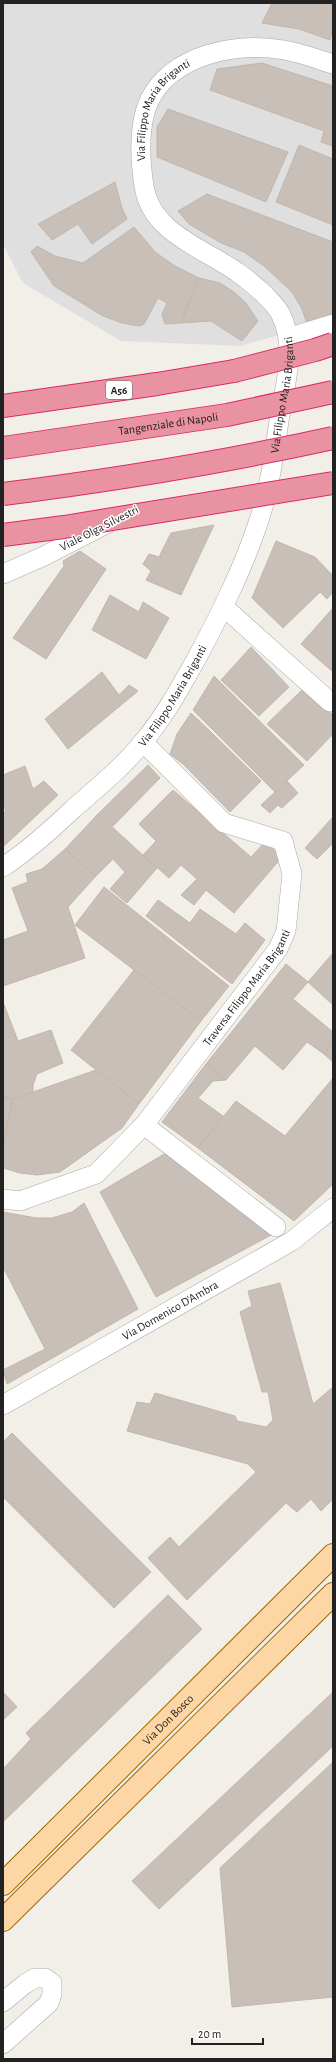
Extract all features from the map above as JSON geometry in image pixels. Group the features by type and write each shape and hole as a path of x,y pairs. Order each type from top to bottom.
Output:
{"highway":[{"name":"A56","path":"3,406 157,384 234,371 333,344"},
{"name":"Tangenziale di Napoli","path":"3,448 227,415 333,392"},
{"path":"3,494 161,471 333,438"},
{"path":"3,535 64,527 333,483"}],"main road":[{"name":"Via Don Bosco","path":"3,1884 333,1555"},
{"path":"3,1920 333,1594"}],"street":[{"name":"Via Filippo Maria Briganti","path":"3,867 29,850 118,768 143,742 175,698 224,607 258,525 269,483 288,361 290,337 280,312 254,285 235,270 200,251 168,229 155,212 144,189 141,146 148,102 170,74 186,64 206,56 232,50 259,48 298,53 333,64"},
{"path":"290,337 333,324"},
{"name":"Viale Olga Silvestri","path":"3,574 44,556 140,506 269,483"},
{"path":"224,607 330,702"},
{"name":"Traversa Filippo Maria Briganti","path":"3,1199 20,1201 96,1174 144,1125 278,949 286,931 292,874 283,840 224,823 143,742"},
{"path":"144,1125 276,1227"},
{"name":"Via Domenico D'Ambra","path":"3,1406 292,1241 333,1208"},
{"path":"3,2002 35,1978 45,1978 52,1983 52,1994 49,2003 3,2044"}],"shaded area":[{"path":"3,3 333,3 333,320 240,346 121,341 23,283 3,244"}],"building":[{"path":"272,3 333,3 333,28 330,40 299,29 262,23"},
{"path":"262,63 333,86 333,146 321,142 324,131 210,90 217,69"},
{"path":"168,109 288,152 266,202 157,157 157,127"},
{"path":"299,145 333,159 333,225 276,202"},
{"path":"115,182 122,208 127,219 92,244 78,224 52,240 38,224"},
{"path":"207,194 333,242 333,319 308,327 302,309 292,292 264,266 244,252 221,243 189,224 178,211"},
{"path":"134,227 155,252 175,266 199,278 181,323 165,324 162,314 167,303 158,298 144,324 139,326 122,323 103,316 54,286 31,252 37,246 55,256 83,263"},
{"path":"199,278 220,283 234,292 246,303 258,321 242,341 211,321 181,323"},
{"path":"214,525 181,595 146,580 151,571 143,564 149,554 159,557 171,533"},
{"path":"276,541 315,557 333,576 333,592 327,599 320,592 283,628 252,598"},
{"path":"80,551 106,569 46,659 13,638 64,566 63,561"},
{"path":"110,595 139,612 143,602 169,618 146,659 92,630"},
{"path":"333,608 333,672 301,644"},
{"path":"251,647 289,687 259,716 221,680"},
{"path":"102,672 119,695 129,685 138,691 68,749 45,719"},
{"path":"214,676 304,765 275,792 193,710"},
{"path":"304,688 333,715 333,734 307,761 267,724"},
{"path":"191,713 214,735 183,764 170,754 177,734"},
{"path":"214,735 261,781 230,812 183,764"},
{"path":"148,765 160,778 113,826 98,814"},
{"path":"25,766 33,789 44,781 58,795 3,847 3,813 6,811 3,804 3,775"},
{"path":"287,781 298,793 282,808 278,805 270,813 261,805"},
{"path":"173,790 251,857 265,842 282,857 234,913 206,890 194,905 181,895 197,879 181,865 169,878 143,855 156,841 139,824"},
{"path":"98,814 157,868 127,903 110,889 125,872 113,859 96,876 65,849"},
{"path":"333,817 333,843 317,859 305,848"},
{"path":"65,849 96,876 68,907 85,958 3,986 3,940 28,931 12,888 28,882 26,874 42,869"},
{"path":"104,887 229,986 201,1021 75,925"},
{"path":"158,900 190,923 200,909 236,934 245,923 265,940 232,984 146,916"},
{"path":"333,953 333,1005 308,982"},
{"path":"286,964 308,982 293,999 333,1032 333,1042 324,1054 307,1042 283,1070 255,1046 226,1080 206,1064"},
{"path":"134,970 201,1021 139,1104 71,1050"},
{"path":"3,1002 18,1041 51,1030 63,1063 37,1074 33,1085 33,1093 13,1099 3,1096"},
{"path":"333,1042 333,1062 324,1054"},
{"path":"206,1064 226,1080 213,1081 198,1098 223,1116 198,1148 162,1122"},
{"path":"96,1070 139,1104 122,1128 60,1172 37,1175 20,1173 3,1168 3,1144 13,1099"},
{"path":"333,1078 333,1184 294,1221 198,1148 236,1101 285,1136"},
{"path":"3,1096 13,1099 3,1144"},
{"path":"171,1150 273,1234 156,1297 100,1192"},
{"path":"84,1203 138,1309 7,1384 3,1370 45,1349 3,1267 3,1212 36,1218 52,1218 72,1212"},
{"path":"280,1283 313,1404 333,1387 333,1499 321,1511 311,1499 297,1512 286,1503 187,1600 148,1558 170,1537 179,1547 256,1472 248,1464 127,1431 137,1402 150,1404 155,1393 235,1416 237,1421 266,1427 273,1420 268,1392 262,1392 240,1312 252,1306 248,1291"},
{"path":"12,1433 151,1572 114,1608 3,1497 3,1442"},
{"path":"168,1595 202,1629 3,1822 3,1769 31,1739 26,1733"},
{"path":"3,1692 17,1707 3,1720"},
{"path":"333,1692 333,1746 159,1909 132,1881"},
{"path":"333,1762 333,1997 232,2007 220,1868"}]}
